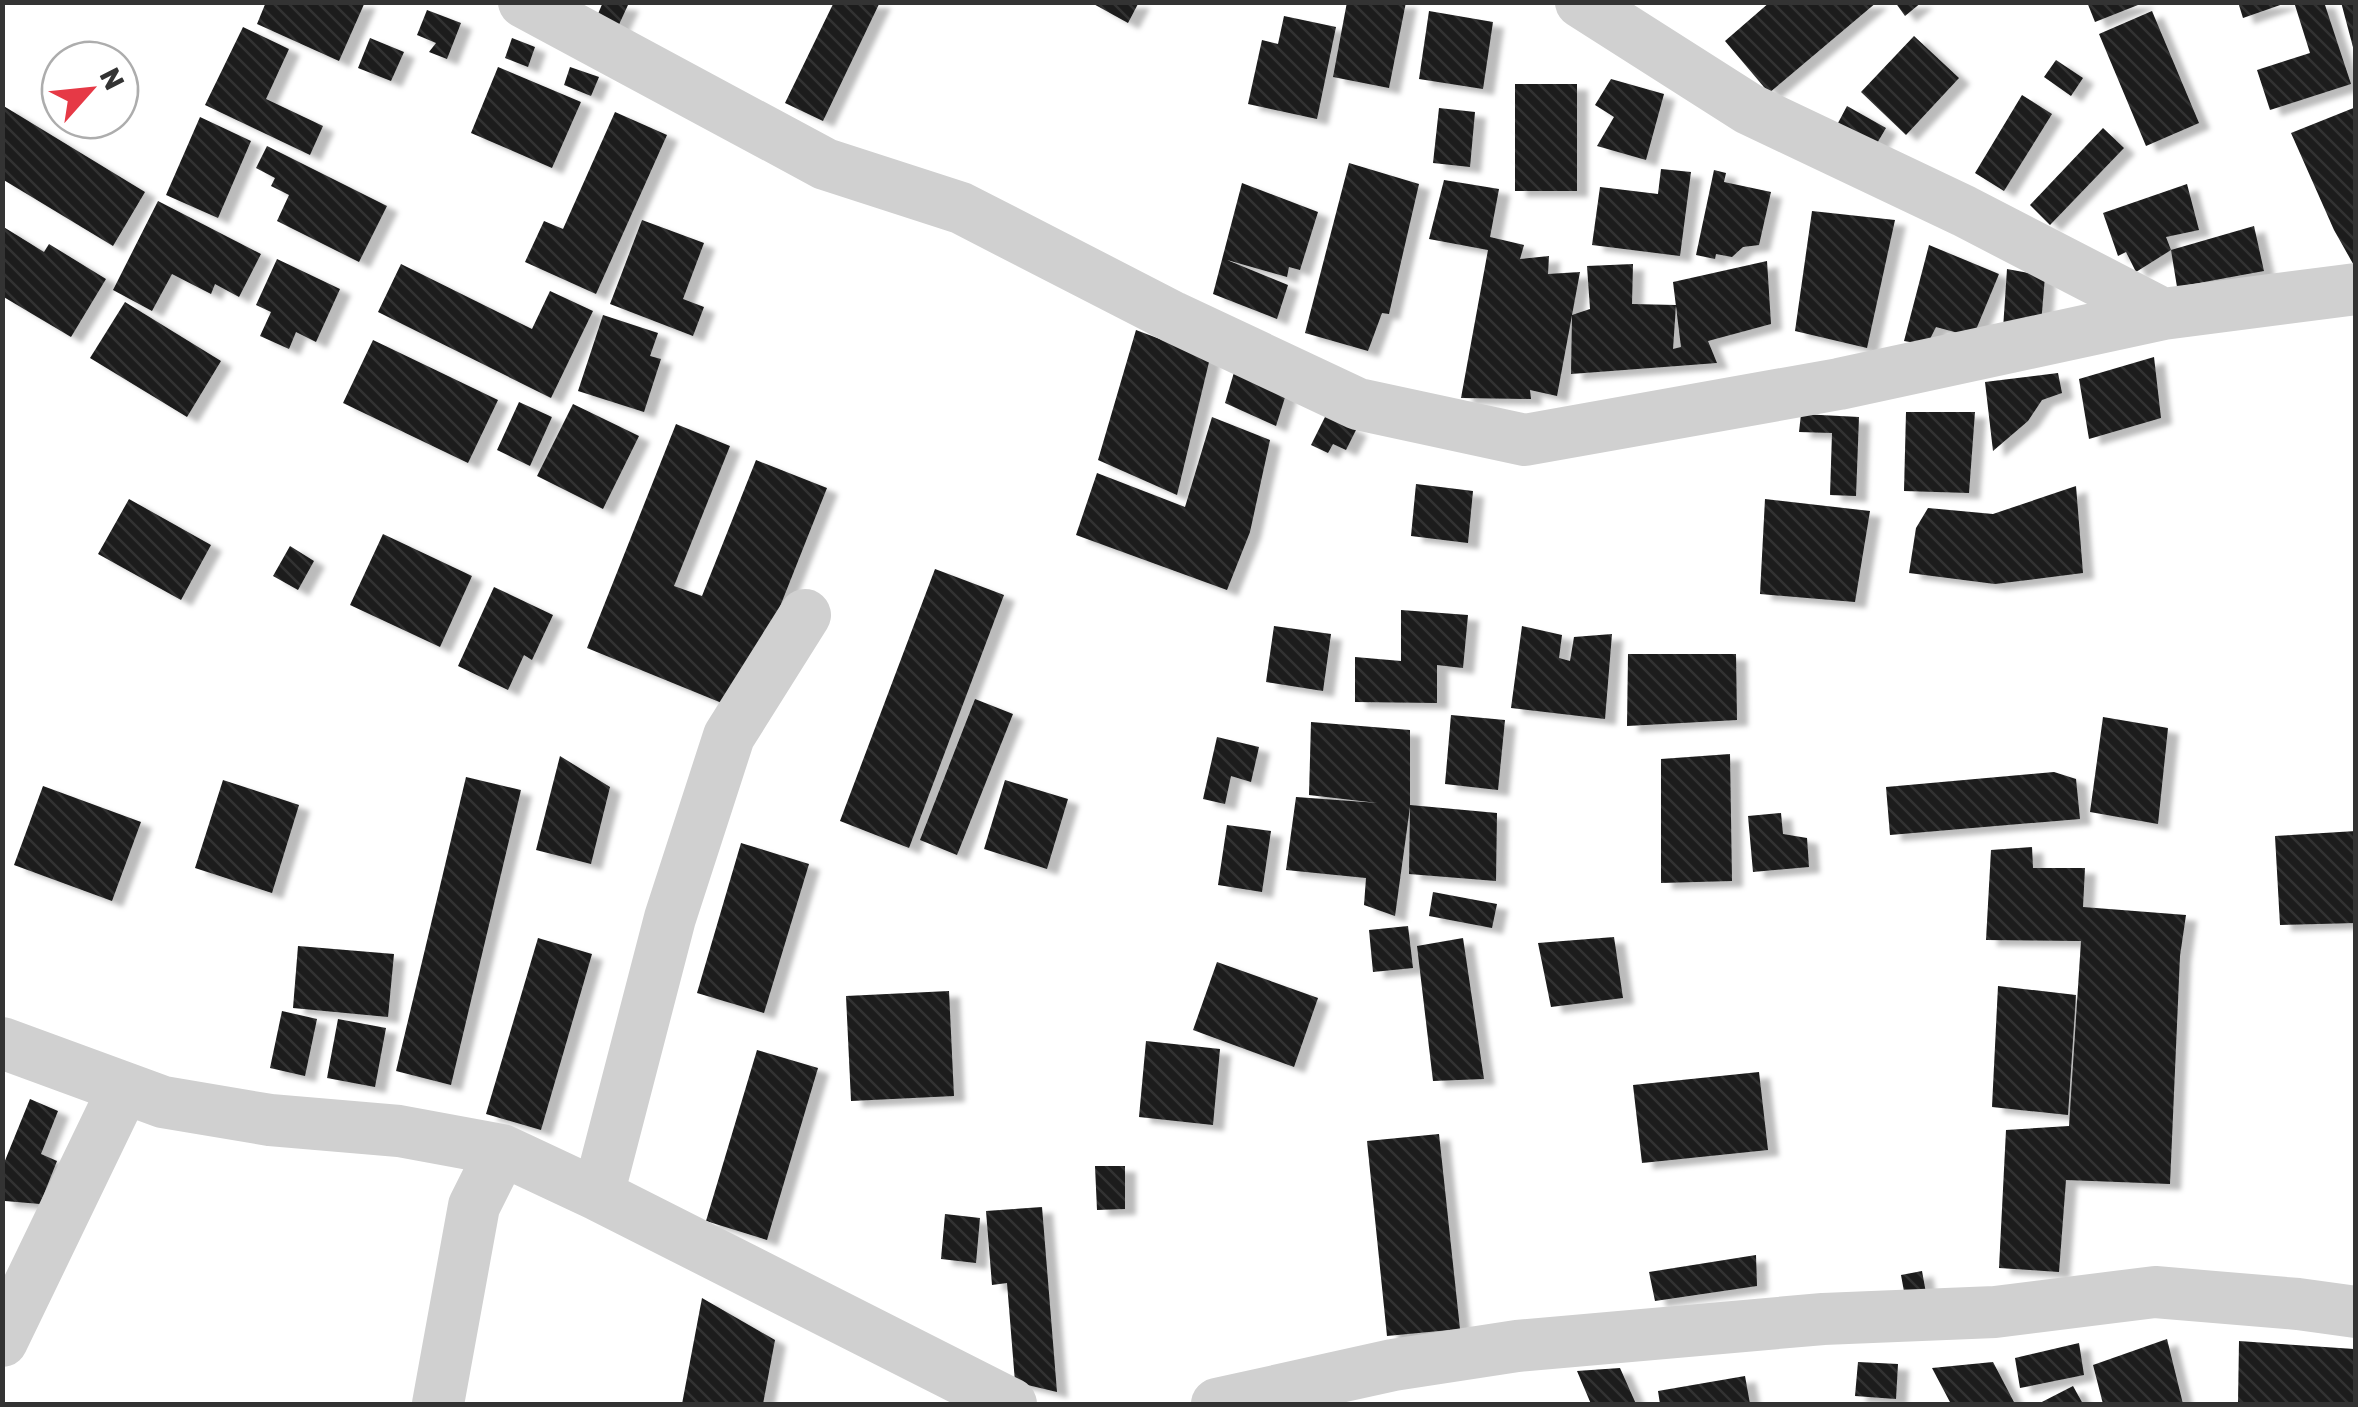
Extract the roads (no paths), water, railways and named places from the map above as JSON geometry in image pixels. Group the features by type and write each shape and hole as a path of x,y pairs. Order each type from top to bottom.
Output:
{"street":[{"path":"524,2 825,164 961,208 1358,404 1525,440 1840,384 2164,314 2356,289"},
{"path":"1581,2 1749,110 1964,211 2164,314"},
{"path":"598,1195 670,918 729,736 805,615"},
{"path":"2,1043 163,1102 270,1120 399,1131 502,1150 1011,1404"},
{"path":"2,1341 124,1088"},
{"path":"438,1404 474,1206 502,1150"},
{"path":"1217,1404 1393,1365 1517,1346 1823,1319 1996,1312 2155,1292 2356,1312"}]}
